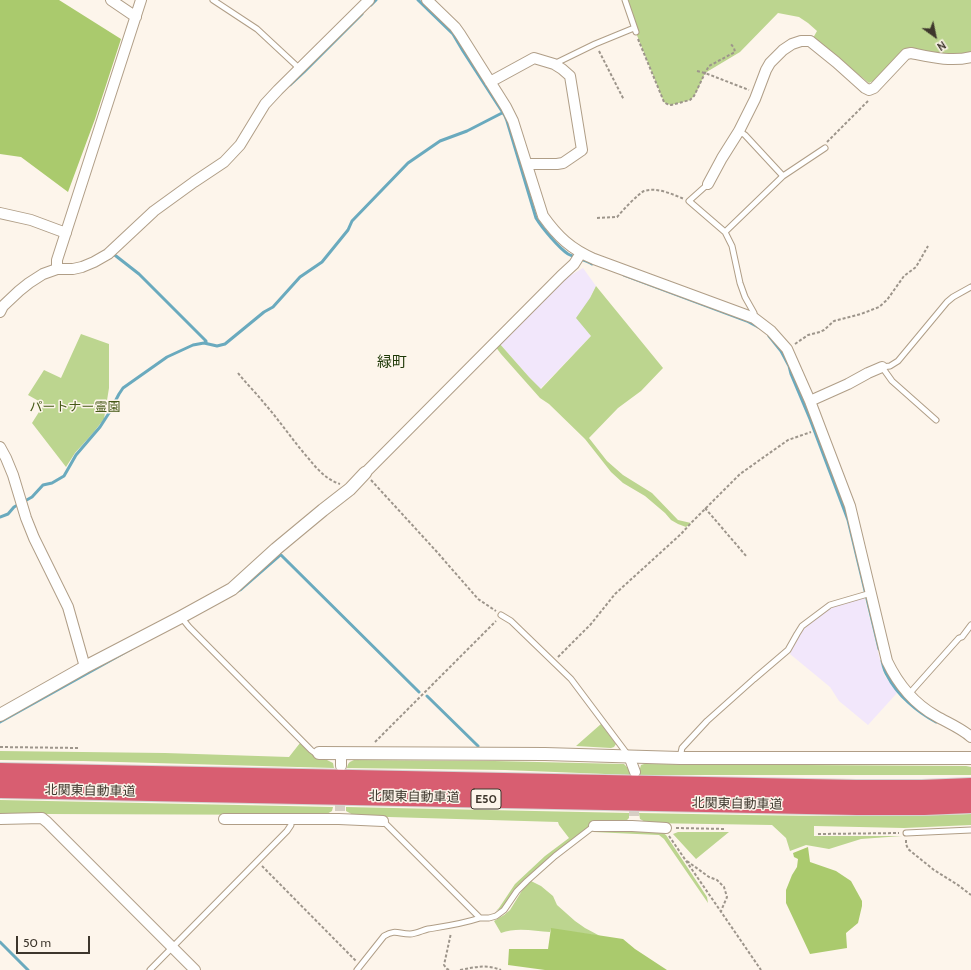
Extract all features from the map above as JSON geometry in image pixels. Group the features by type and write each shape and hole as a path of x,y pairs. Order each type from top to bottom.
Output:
{"highway":[{"name":"北関東自動車道","path":"0,772 840,788 922,789 971,787"},
{"name":"北関東自動車道","path":"0,789 857,806 971,804"}],"street":[{"path":"111,0 136,17"},
{"path":"57,269 57,260 141,0"},
{"path":"0,312 3,306 19,290 43,274 57,269 73,269 82,267 108,254 154,211 224,162 240,145 265,104 369,0"},
{"path":"427,0 455,27 506,107 513,121 543,216 550,226 564,240 581,253 754,318 771,331 787,349 810,401 850,506 887,661 893,674 902,688 921,706 934,715 959,728 971,737"},
{"path":"708,184 739,131 758,93 770,63 783,50 792,44 801,41 810,41 869,90 874,88 906,54 911,53 947,60 971,57"},
{"path":"490,82 534,58 554,64 570,76 582,150 563,163 527,165"},
{"path":"0,213 31,220 66,233"},
{"path":"0,715 85,667 232,589 299,530 350,489 560,276 574,264 581,253"},
{"path":"810,401 882,367"},
{"path":"0,447 13,475 21,503 34,538 68,607 85,667"},
{"path":"319,753 341,760 372,754 545,754 680,758 971,758"},
{"path":"629,756 635,772"},
{"path":"224,819 291,819 339,815 383,821"},
{"path":"632,826 634,816"},
{"path":"0,819 42,818 195,970"},
{"path":"594,826 666,828"}],"lane":[{"path":"213,0 258,29 300,69"},
{"path":"554,64 595,44 635,30 625,0"},
{"path":"739,131 783,176"},
{"path":"725,232 783,176 825,148"},
{"path":"708,184 689,201 725,232 732,246 740,283 745,297 754,313 754,318"},
{"path":"936,420 892,381 882,367 890,366 898,361 947,302 971,287"},
{"path":"680,758 682,748 707,721 754,678 788,650 802,626 830,605 871,592"},
{"path":"501,615 510,621 576,684 629,756"},
{"path":"181,617 188,626 311,750 315,753 319,753"},
{"path":"909,694 959,638 962,637 971,625"},
{"path":"150,970 287,831 291,826 291,819"},
{"path":"383,821 480,918"},
{"path":"359,968 388,933 394,932 411,934 452,926 480,918 496,916 504,910 517,891 527,881 555,856 594,826"},
{"path":"906,833 971,830"}],"path":[{"path":"635,30 664,102 671,105 690,100 694,96 709,66 735,52 730,43"},
{"path":"595,44 624,100"},
{"path":"697,71 758,93"},
{"path":"825,148 827,141 872,97 874,88"},
{"path":"597,218 617,217 643,191 654,190 673,194 689,201"},
{"path":"787,349 808,335 824,330 834,321 861,314 879,307 887,300 904,276 916,268 928,246"},
{"path":"238,373 265,404 295,444 315,466 335,483 350,489"},
{"path":"553,662 591,624 615,594 682,534 686,527 740,474 788,440 815,430 821,430"},
{"path":"365,473 478,599 501,615 374,743 372,754"},
{"path":"705,508 747,557"},
{"path":"0,747 79,748"},
{"path":"726,829 666,828 670,838 761,970"},
{"path":"818,834 906,833 906,844 908,849 934,870 971,895"},
{"path":"685,860 709,877 717,880 724,887 727,897 721,911"},
{"path":"257,861 359,963 359,968"},
{"path":"448,970 444,965 452,926"},
{"path":"460,970 477,966 493,966 501,970"}],"shaded area":[{"path":"583,268 596,286 590,298 591,336 540,389 499,343 566,278"},
{"path":"864,596 884,675 897,693 868,725 839,701 830,687 790,654 800,633 829,608"}],"green space":[{"path":"0,0 59,0 121,39 95,119 68,192 21,157 0,154"},
{"path":"625,0 971,0 971,54 946,60 904,50 873,81 869,83 813,38 817,31 808,23 799,17 778,13 740,52 705,73 698,89 690,100 671,105 664,102 634,28"},
{"path":"596,286 663,368 641,391 618,408 589,438 607,461 623,475 652,493 678,520 691,523 686,527 671,520 645,496 623,483 611,472 585,439 549,404 540,398 495,346 499,343 541,389 591,336 576,318 590,298"},
{"name":"パートナー霊園","path":"81,334 109,344 109,388 104,419 75,453 66,467 32,423 44,404 28,395 44,370 61,378"},
{"path":"601,724 616,744 614,747 576,746"},
{"path":"300,743 315,757 323,758 333,763 334,768 0,760 0,751 165,753 289,757"},
{"path":"354,760 624,764 630,770 630,775 505,770 347,768 349,763"},
{"path":"641,765 966,766 971,767 971,775 638,775"},
{"path":"0,800 333,807 332,811 325,815 0,815"},
{"path":"346,807 629,813 629,818 624,823 591,825 554,854 518,886 502,908 496,911 515,884 545,856 569,838 558,822 355,816 346,811"},
{"path":"639,813 847,816 971,814 971,825 904,828 814,826 814,836 902,836 861,839 829,849 806,845 790,851 786,838 772,825 647,823 640,819"},
{"path":"596,830 660,831 666,835 707,897 708,903 664,839 659,835 593,832"},
{"path":"678,832 729,832 696,859 673,834"},
{"path":"808,847 810,862 836,871 851,881 862,901 858,923 846,933 847,948 810,954 786,903 786,890 797,867 798,859 794,857 793,853"},
{"path":"531,881 541,886 553,896 557,905 575,921 600,936 551,929 550,932 513,930 501,933 494,921 510,910 523,889"},
{"path":"551,928 623,939 635,949 667,970 545,970 508,965 509,949 548,949"}],"waterway":[{"path":"371,5 376,0"},
{"path":"418,0 453,34 505,116 536,218 551,238 564,251 592,264"},
{"path":"290,85 362,14"},
{"path":"0,517 8,514 14,507 32,497 43,485 52,483 64,476 76,455 100,427 123,388 167,357 193,345 204,343 217,346 225,344 264,312 273,307 300,277 322,262 348,230 352,221 408,163 440,141 467,131 502,113"},
{"path":"114,253 113,254 139,274 206,341 206,343"},
{"path":"624,275 747,321 760,328"},
{"path":"769,336 781,351 789,366 848,520 879,649"},
{"path":"236,592 281,555 419,692"},
{"path":"0,722 131,649"},
{"path":"882,661 891,682 902,696 915,708 936,722"},
{"path":"427,696 478,746"},
{"path":"0,942 28,970"}],"tunnel":[{"path":"340,792 340,811"},
{"path":"634,798 634,816"}],"district":[{"name":"緑町","path":"392,363"}]}
